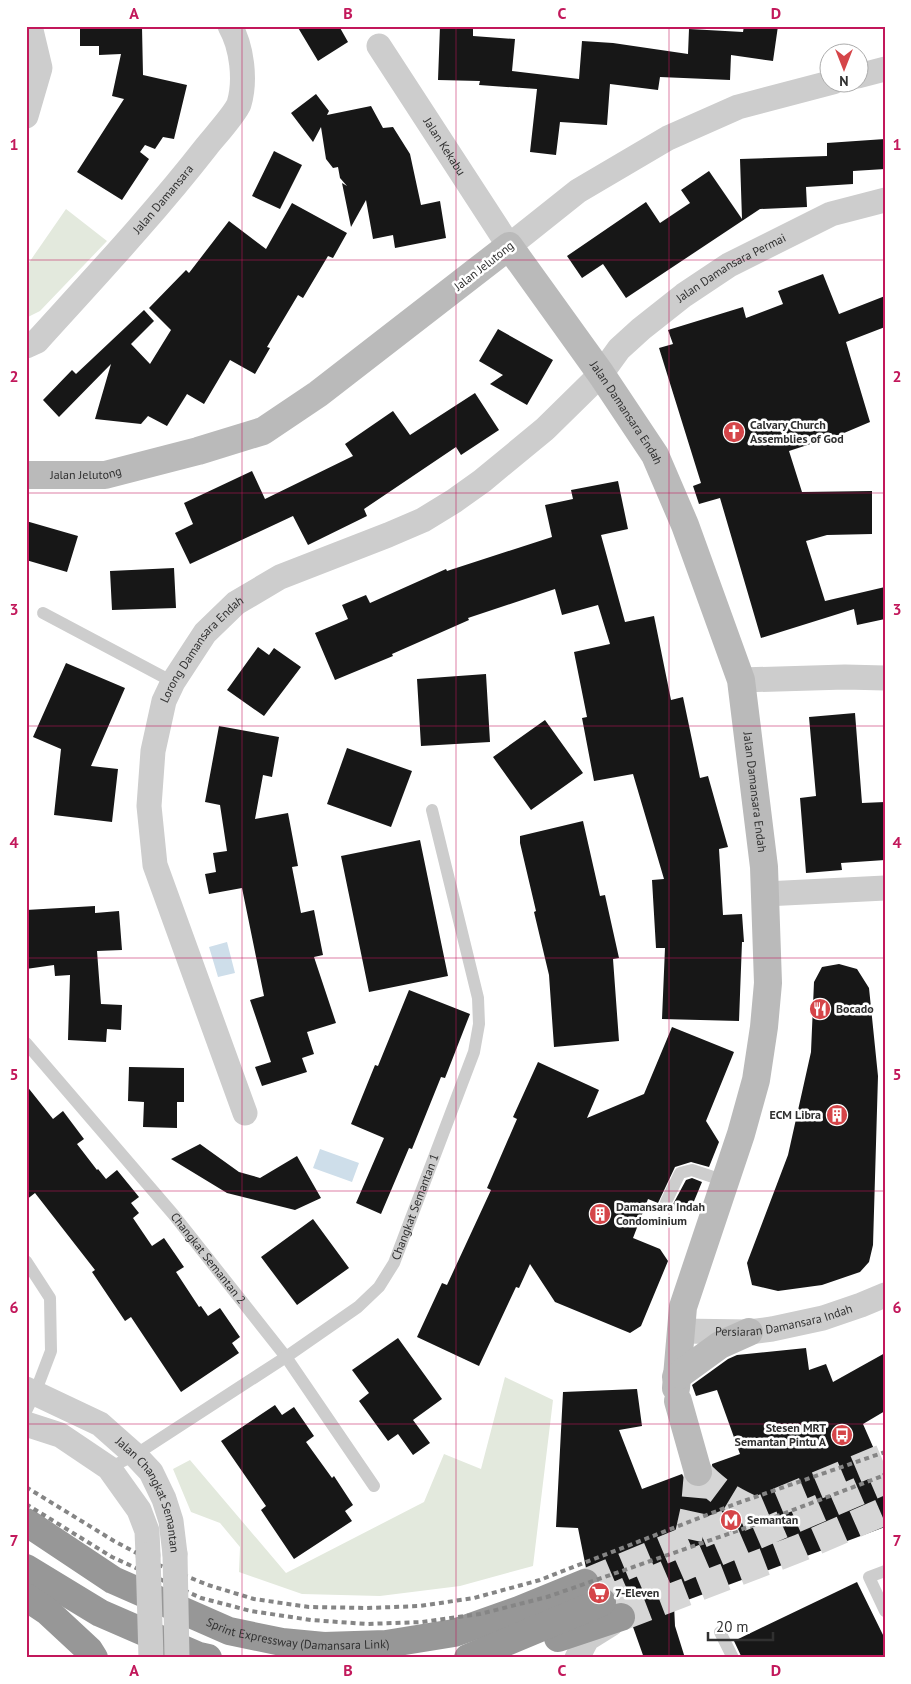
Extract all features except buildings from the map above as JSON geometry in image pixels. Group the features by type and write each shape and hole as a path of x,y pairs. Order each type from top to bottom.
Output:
{"highway":[{"name":"Sprint Expressway (Damansara Link)","path":"26,1522 113,1580 229,1632 282,1642 324,1646 386,1644 454,1633 518,1610 603,1600"},
{"path":"26,1568 100,1613 199,1656 208,1658"},
{"path":"26,1597 47,1611 89,1650 94,1658"},
{"path":"479,1654 539,1644 603,1600"}],"street":[{"path":"26,116 40,68 30,26"},
{"name":"Jalan Damansara","path":"26,346 37,341 168,195 238,106 242,88 242,69 236,38 230,26"},
{"name":"Jalan Kekabu","path":"380,46 510,246"},
{"path":"868,73 885,69"},
{"name":"Jalan Jelutong","path":"26,475 105,474 198,451 263,431 318,394 510,246 578,191 668,138 738,108 818,86"},
{"name":"Jalan Damansara Permai","path":"602,374 619,349 641,329 729,264 831,214 885,200"},
{"name":"Jalan Damansara Endah","path":"510,246 602,374 655,455 686,525 741,680 764,867 768,983 756,1080 725,1181 682,1307 677,1389 698,1472"},
{"name":"Lorong Damansara Endah","path":"245,1113 155,865 149,806 153,751 164,701 173,682 205,633 236,604 280,577 423,520 454,501 482,481 545,429 602,374"},
{"name":"Jalan Jelutong","path":"26,461 105,460 145,463"},
{"path":"741,680 845,677 885,678"},
{"path":"765,894 885,888"},
{"name":"Persiaran Damansara Indah","path":"680,1331 749,1332 823,1318 861,1305 885,1294"},
{"path":"677,1389 720,1345 749,1332"},
{"name":"Jalan Changkat Semantan","path":"29,1398 100,1424 151,1472 164,1499 171,1521 175,1554 177,1658"},
{"name":"Jalan Changkat Semantan","path":"26,1424 60,1435 109,1468 139,1510 147,1531 151,1658"},
{"path":"577,1658 603,1600"}],"lane":[{"path":"43,613 173,682"},
{"name":"Changkat Semantan 1","path":"109,1468 135,1455 286,1357 358,1307 379,1287 394,1263 474,1052 479,1024 478,998 432,810"},
{"name":"Changkat Semantan 2","path":"26,1042 174,1214 286,1357 374,1486"},
{"path":"666,1202 680,1173 692,1170 725,1181"},
{"path":"26,1261 50,1298 51,1351 29,1398"},
{"path":"885,1570 869,1578 885,1611"},
{"path":"720,1632 733,1658"}],"shaded area":[{"path":"66,209 107,241 40,311 26,318 26,263 28,264"},
{"path":"505,1377 553,1400 533,1566 460,1586 380,1596 302,1594 239,1572 240,1547 220,1523 191,1512 173,1469 190,1460 286,1573 424,1502 444,1454 481,1469"}],"water":[{"path":"227,942 235,973 218,977 209,947"},
{"path":"320,1149 359,1163 352,1182 313,1168"}],"tunnel":[{"path":"585,1583 885,1457"},
{"path":"698,1472 724,1494 755,1511"},
{"path":"688,1539 695,1507 698,1472"},
{"path":"602,1602 885,1480"},
{"path":"621,1617 800,1548 885,1511"}],"railway":[{"path":"26,1487 114,1541 159,1565 208,1585 254,1599 309,1607 367,1608 420,1606 474,1598 540,1580 735,1504 885,1452"},
{"path":"26,1504 112,1557 201,1598 251,1611 311,1620 367,1624 422,1622 480,1614 547,1597 751,1526 885,1475"}],"place":[{"name":"Calvary Church Assemblies of God","path":"734,432"},
{"name":"Bocado","path":"820,1009"},
{"name":"ECM Libra","path":"837,1115"},
{"name":"Damansara Indah Condominium","path":"600,1214"},
{"name":"Stesen MRT Semantan Pintu A","path":"842,1435"},
{"name":"Semantan","path":"731,1520"},
{"name":"7-Eleven","path":"599,1593"}]}
